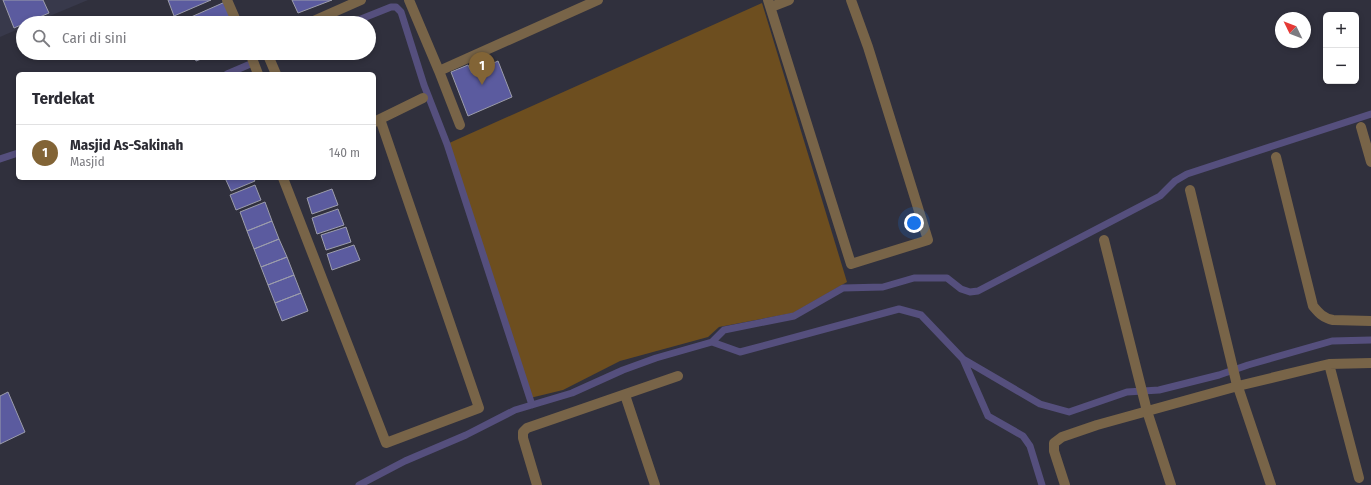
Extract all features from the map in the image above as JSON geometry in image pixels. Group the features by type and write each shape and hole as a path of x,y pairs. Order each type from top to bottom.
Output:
{"street":[{"path":"227,0 234,16"},
{"path":"325,16 361,0"},
{"path":"409,0 460,125"},
{"path":"439,71 598,0"},
{"path":"789,0 770,3 851,264 928,240 868,47 851,0"},
{"path":"253,60 257,72"},
{"path":"270,60 275,72"},
{"path":"284,180 386,443 479,408 377,120 423,98"},
{"path":"1361,127 1371,162"},
{"path":"1276,157 1313,306 1320,315 1328,319 1371,322"},
{"path":"1190,190 1237,383 1271,485"},
{"path":"1104,240 1146,406 1171,485"},
{"path":"1065,485 1054,451 1054,443 1062,437 1146,406 1237,383 1330,364 1371,363"},
{"path":"1330,364 1359,478"},
{"path":"537,485 523,438 523,432 527,428 678,376"},
{"path":"625,395 655,485"}],"shaded area":[{"path":"0,0 88,0 50,16 16,16 16,30 0,37"},
{"path":"762,3 847,282 793,313 719,327 708,337 620,361 563,390 530,398 447,144"}],"building":[{"path":"3,0 43,0 49,13 42,16 16,16 16,27 14,28"},
{"path":"168,0 211,0 174,16"},
{"path":"292,0 332,0 298,13"},
{"path":"225,2 230,16 193,16"},
{"path":"498,61 512,97 468,116 451,72 468,65 472,73"},
{"path":"226,180 255,181 231,191"},
{"path":"255,185 261,200 236,210 230,195"},
{"path":"332,189 338,205 312,214 307,198"},
{"path":"265,202 272,221 247,231 240,212"},
{"path":"338,209 344,225 317,234 312,218"},
{"path":"272,221 279,239 254,249 247,231"},
{"path":"346,227 351,242 326,250 321,235"},
{"path":"279,239 287,257 261,267 254,249"},
{"path":"354,245 360,260 332,270 327,254"},
{"path":"287,257 294,275 268,285 261,267"},
{"path":"294,275 301,293 275,303 268,285"},
{"path":"301,293 308,311 282,321 275,303"},
{"path":"8,392 25,432 0,444 0,396"}],"waterway":[{"path":"368,16 391,7 396,7 401,12 424,85 447,144 532,405"},
{"path":"232,72 248,65"},
{"path":"359,485 405,461 466,435 515,410 572,393 623,370 656,358 712,342 724,330 794,316 843,288 883,287 914,278 947,278 961,289 970,292 978,291 1160,196 1175,181 1187,174 1371,114"},
{"path":"0,159 16,154"},
{"path":"712,342 740,352 899,309 921,315 963,359 988,416 1023,436 1030,446 1042,485"},
{"path":"963,359 1040,404 1069,412 1127,392 1159,390 1219,375 1248,365 1332,341 1371,340"}],"place":[{"name":"Masjid As-Sakinah","path":"482,85"}]}
